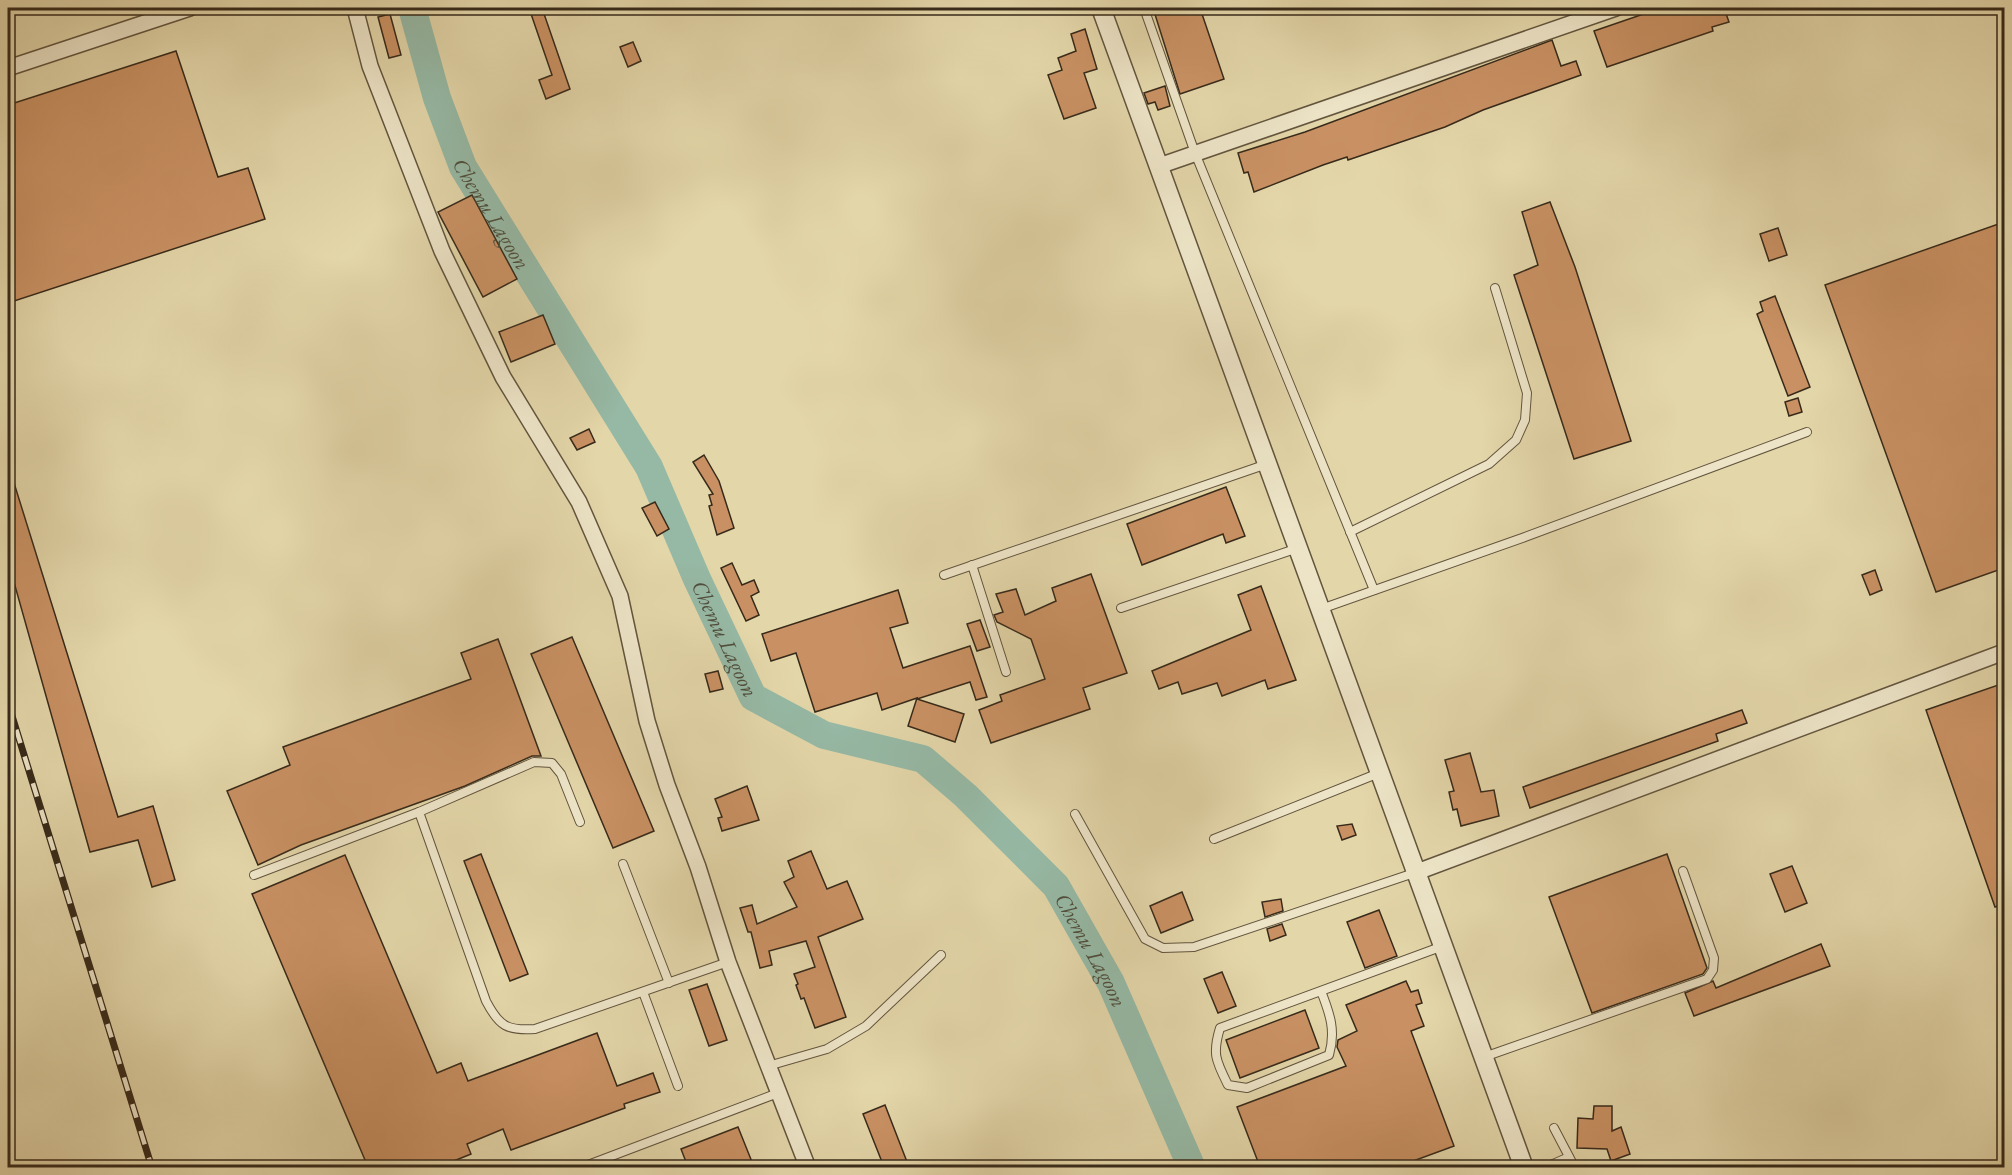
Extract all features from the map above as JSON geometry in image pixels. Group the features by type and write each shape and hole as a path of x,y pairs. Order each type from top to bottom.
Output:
{"street":[{"path":"8,68 190,8"},
{"path":"355,8 370,66 442,251 503,377 579,502 620,596 648,721 728,962 808,1167"},
{"path":"1101,8 1381,772 1482,1058 1524,1167"},
{"path":"1159,166 1616,8"},
{"path":"1417,872 2004,652"}],"lane":[{"path":"1144,8 1195,153 1374,590"},
{"path":"1350,532 1489,464 1516,440 1525,420 1527,393 1495,288"},
{"path":"1321,609 1807,432"},
{"path":"944,575 1268,463"},
{"path":"1120,608 1299,548"},
{"path":"972,565 1006,672"},
{"path":"254,875 418,812 534,762 552,763 561,774 580,822"},
{"path":"1214,839 1381,772"},
{"path":"418,812 486,1002 496,1021 516,1030 535,1029 728,962"},
{"path":"1075,814 1145,939 1163,948 1194,947 1417,872"},
{"path":"623,864 669,983"},
{"path":"1482,1058 1707,979 1713,970 1714,958 1683,871"},
{"path":"1321,991 1332,1017 1334,1039 1329,1055 1247,1088 1228,1085 1217,1063 1214,1048 1220,1028 1321,991 1444,946"},
{"path":"768,1066 827,1049 866,1026 941,955"},
{"path":"643,992 678,1086"},
{"path":"579,1167 778,1093"},
{"path":"1554,1128 1575,1167"},
{"path":"1544,1167 1569,1157"}],"building":[{"path":"529,8 542,8 570,89 546,99 539,80 552,75"},
{"path":"1153,8 1200,8 1224,79 1180,94"},
{"path":"1661,8 1724,8 1729,22 1712,27 1713,31 1607,67 1594,31"},
{"path":"390,14 401,55 389,58 378,17"},
{"path":"1085,29 1097,69 1084,73 1096,108 1064,119 1048,75 1062,70 1058,58 1076,51 1071,34"},
{"path":"1552,40 1561,66 1576,61 1581,75 1483,110 1445,127 1348,160 1347,157 1323,165 1254,192 1248,172 1244,173 1238,153 1305,132"},
{"path":"633,42 641,61 628,67 620,47"},
{"path":"176,51 218,177 248,168 265,219 8,303 8,133 14,131 8,105"},
{"path":"1165,86 1170,106 1158,110 1155,102 1148,104 1144,93"},
{"path":"472,195 517,279 483,297 438,212"},
{"path":"1550,202 1575,267 1631,441 1574,459 1514,275 1538,265 1522,212"},
{"path":"2004,222 2004,568 1936,592 1825,285"},
{"path":"1778,228 1787,255 1769,261 1760,234"},
{"path":"1775,296 1810,387 1788,396 1757,314 1763,311 1760,302"},
{"path":"543,315 555,344 511,362 499,332"},
{"path":"1798,398 1802,412 1789,416 1785,402"},
{"path":"589,429 595,442 577,450 570,438"},
{"path":"704,455 719,481 734,528 717,535 709,506 712,505 709,495 713,494 693,462"},
{"path":"8,470 10,470 118,817 153,806 175,880 152,887 138,840 90,852 8,561"},
{"path":"1226,487 1245,536 1226,543 1223,534 1142,565 1127,524"},
{"path":"655,502 669,529 657,536 642,508"},
{"path":"732,563 742,585 754,580 759,592 751,596 759,615 746,621 721,568"},
{"path":"1875,570 1882,590 1870,595 1862,575"},
{"path":"1091,574 1127,673 1083,688 1090,709 991,743 979,710 1002,701 1000,695 1045,679 1031,639 997,622 994,615 1003,612 996,594 1016,589 1025,615 1056,601 1052,588"},
{"path":"1261,586 1296,680 1268,689 1265,680 1222,696 1217,683 1182,694 1178,682 1159,689 1152,671 1251,630 1238,595"},
{"path":"898,590 908,623 890,628 903,668 970,646 987,697 976,700 970,682 917,699 964,714 955,742 908,726 917,698 882,710 877,693 815,712 796,653 771,661 762,634"},
{"path":"980,620 990,647 977,651 967,624"},
{"path":"572,637 654,831 613,848 531,654"},
{"path":"498,639 541,756 532,756 465,786 301,845 258,865 227,791 290,765 283,747 471,679 461,653"},
{"path":"718,671 723,689 710,692 705,674"},
{"path":"2004,683 2004,904 1995,907 1926,710"},
{"path":"1742,710 1747,723 1716,734 1718,741 1530,808 1523,787"},
{"path":"1470,753 1481,792 1494,790 1499,816 1461,826 1457,809 1453,810 1449,792 1454,791 1445,760"},
{"path":"747,786 759,820 722,831 718,818 722,817 715,799"},
{"path":"1352,824 1356,835 1342,840 1337,826"},
{"path":"811,851 827,889 847,881 863,919 818,937 846,1017 815,1028 804,998 801,999 794,974 815,967 806,941 769,951 772,965 760,968 751,932 748,932 740,908 752,905 757,924 797,907 784,882 794,877 788,861"},
{"path":"481,854 528,974 510,981 464,861"},
{"path":"1667,854 1707,968 1703,974 1592,1013 1549,897"},
{"path":"345,855 437,1073 461,1063 468,1081 597,1033 617,1086 653,1073 660,1092 624,1104 625,1108 511,1150 503,1129 467,1144 471,1154 439,1167 368,1167 252,894"},
{"path":"1792,866 1807,903 1785,912 1770,874"},
{"path":"1182,892 1193,920 1161,933 1150,906"},
{"path":"1281,899 1283,911 1265,917 1262,902"},
{"path":"1379,910 1397,956 1365,968 1347,922"},
{"path":"1282,924 1286,935 1270,941 1267,929"},
{"path":"1821,944 1830,966 1694,1016 1685,993 1713,981 1716,988"},
{"path":"1222,972 1236,1006 1218,1013 1204,979"},
{"path":"1406,981 1411,992 1418,990 1422,1003 1416,1005 1424,1026 1411,1031 1454,1146 1397,1167 1260,1167 1237,1107 1346,1066 1337,1047 1338,1040 1357,1031 1346,1005"},
{"path":"707,984 727,1040 709,1046 689,990"},
{"path":"1305,1010 1319,1048 1240,1078 1226,1040"},
{"path":"885,1105 909,1167 884,1167 863,1114"},
{"path":"1594,1106 1612,1106 1612,1131 1621,1127 1630,1154 1611,1161 1607,1149 1577,1148 1578,1118 1593,1119"},
{"path":"738,1127 754,1167 688,1167 681,1149"}],"waterway":[{"name":"Chemu Lagoon","path":"412,8 437,98 463,167 649,467 697,579 753,697 824,735 923,759 966,796 1056,886 1111,983 1192,1168"}],"railway":[{"path":"8,703 152,1168"}]}
